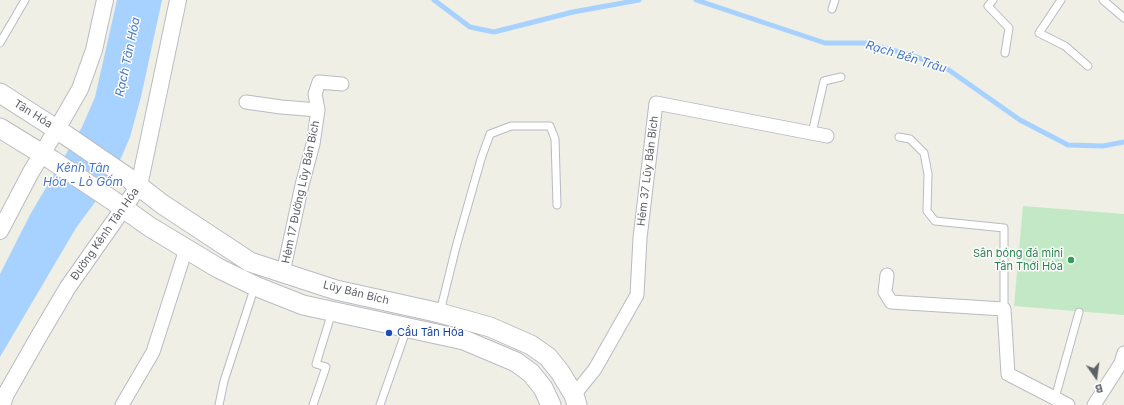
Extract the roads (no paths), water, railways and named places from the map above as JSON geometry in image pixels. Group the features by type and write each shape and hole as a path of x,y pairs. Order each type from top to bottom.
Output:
{"main road":[{"name":"Tân Hóa","path":"1,96 62,132"},
{"path":"0,128 118,204"},
{"path":"62,132 133,181"},
{"name":"Lũy Bán Bích","path":"133,181 162,204 250,262 336,290 440,313 490,327 531,345 548,357 560,372 576,400"},
{"name":"Lũy Bán Bích","path":"118,204 150,227 186,249 218,268 255,286 303,305 464,340 516,362 531,373 543,388 551,405"}],"street":[{"path":"0,231 31,172 47,157 62,132 90,63 105,0"},
{"name":"Đường Kênh Tân Hóa","path":"2,405 6,394 31,349 133,181 178,0"},
{"name":"Hẻm 17 Đường Lũy Bán Bích","path":"283,273 302,186 313,144 318,110 315,94 319,82 342,84"},
{"path":"246,102 318,110"},
{"name":"Hẻm 37 Lũy Bán Bích","path":"576,400 637,295 640,238 656,103 827,136"},
{"path":"122,405 153,352 186,249"},
{"path":"887,275 885,292 891,302 1004,308 1008,374 1068,405"},
{"path":"1094,405 1121,363 1124,353"}],"lane":[{"path":"0,43 25,0"},
{"path":"832,9 834,0"},
{"path":"993,0 988,6 1009,28 1005,53"},
{"path":"1061,0 1039,33 1064,46 1088,66"},
{"path":"1103,0 1124,18"},
{"path":"812,133 824,81 841,77"},
{"path":"440,313 457,242 481,159 490,134 511,126 550,126 555,139 557,205"},
{"path":"899,137 910,139 924,153 928,174 927,211 935,221 1004,228 1004,308"},
{"path":"219,405 224,380 255,286"},
{"path":"314,405 326,367 316,364 332,312"},
{"path":"1055,398 1079,312"},
{"path":"380,405 407,327"}],"water":[{"name":"Kênh Tân Hóa - Lò Gốm","path":"117,0 162,0 141,97 130,137 104,190 76,228 0,357 0,274 31,213 82,127 95,97"}],"waterway":[{"name":"Rạch Bến Trâu","path":"434,0 470,27 494,32 573,12 639,0"},
{"name":"Rạch Bến Trâu","path":"696,0 825,43 866,43 914,56 946,68 1020,120 1068,145 1103,146 1124,142"}],"place":[{"name":"Sân bóng đá mini Tân Thới Hòa","path":"1071,260"},
{"name":"Cầu Tân Hóa","path":"389,333"}],"water label":[{"name":"Rạch Tân Hóa","path":"128,57"}]}
